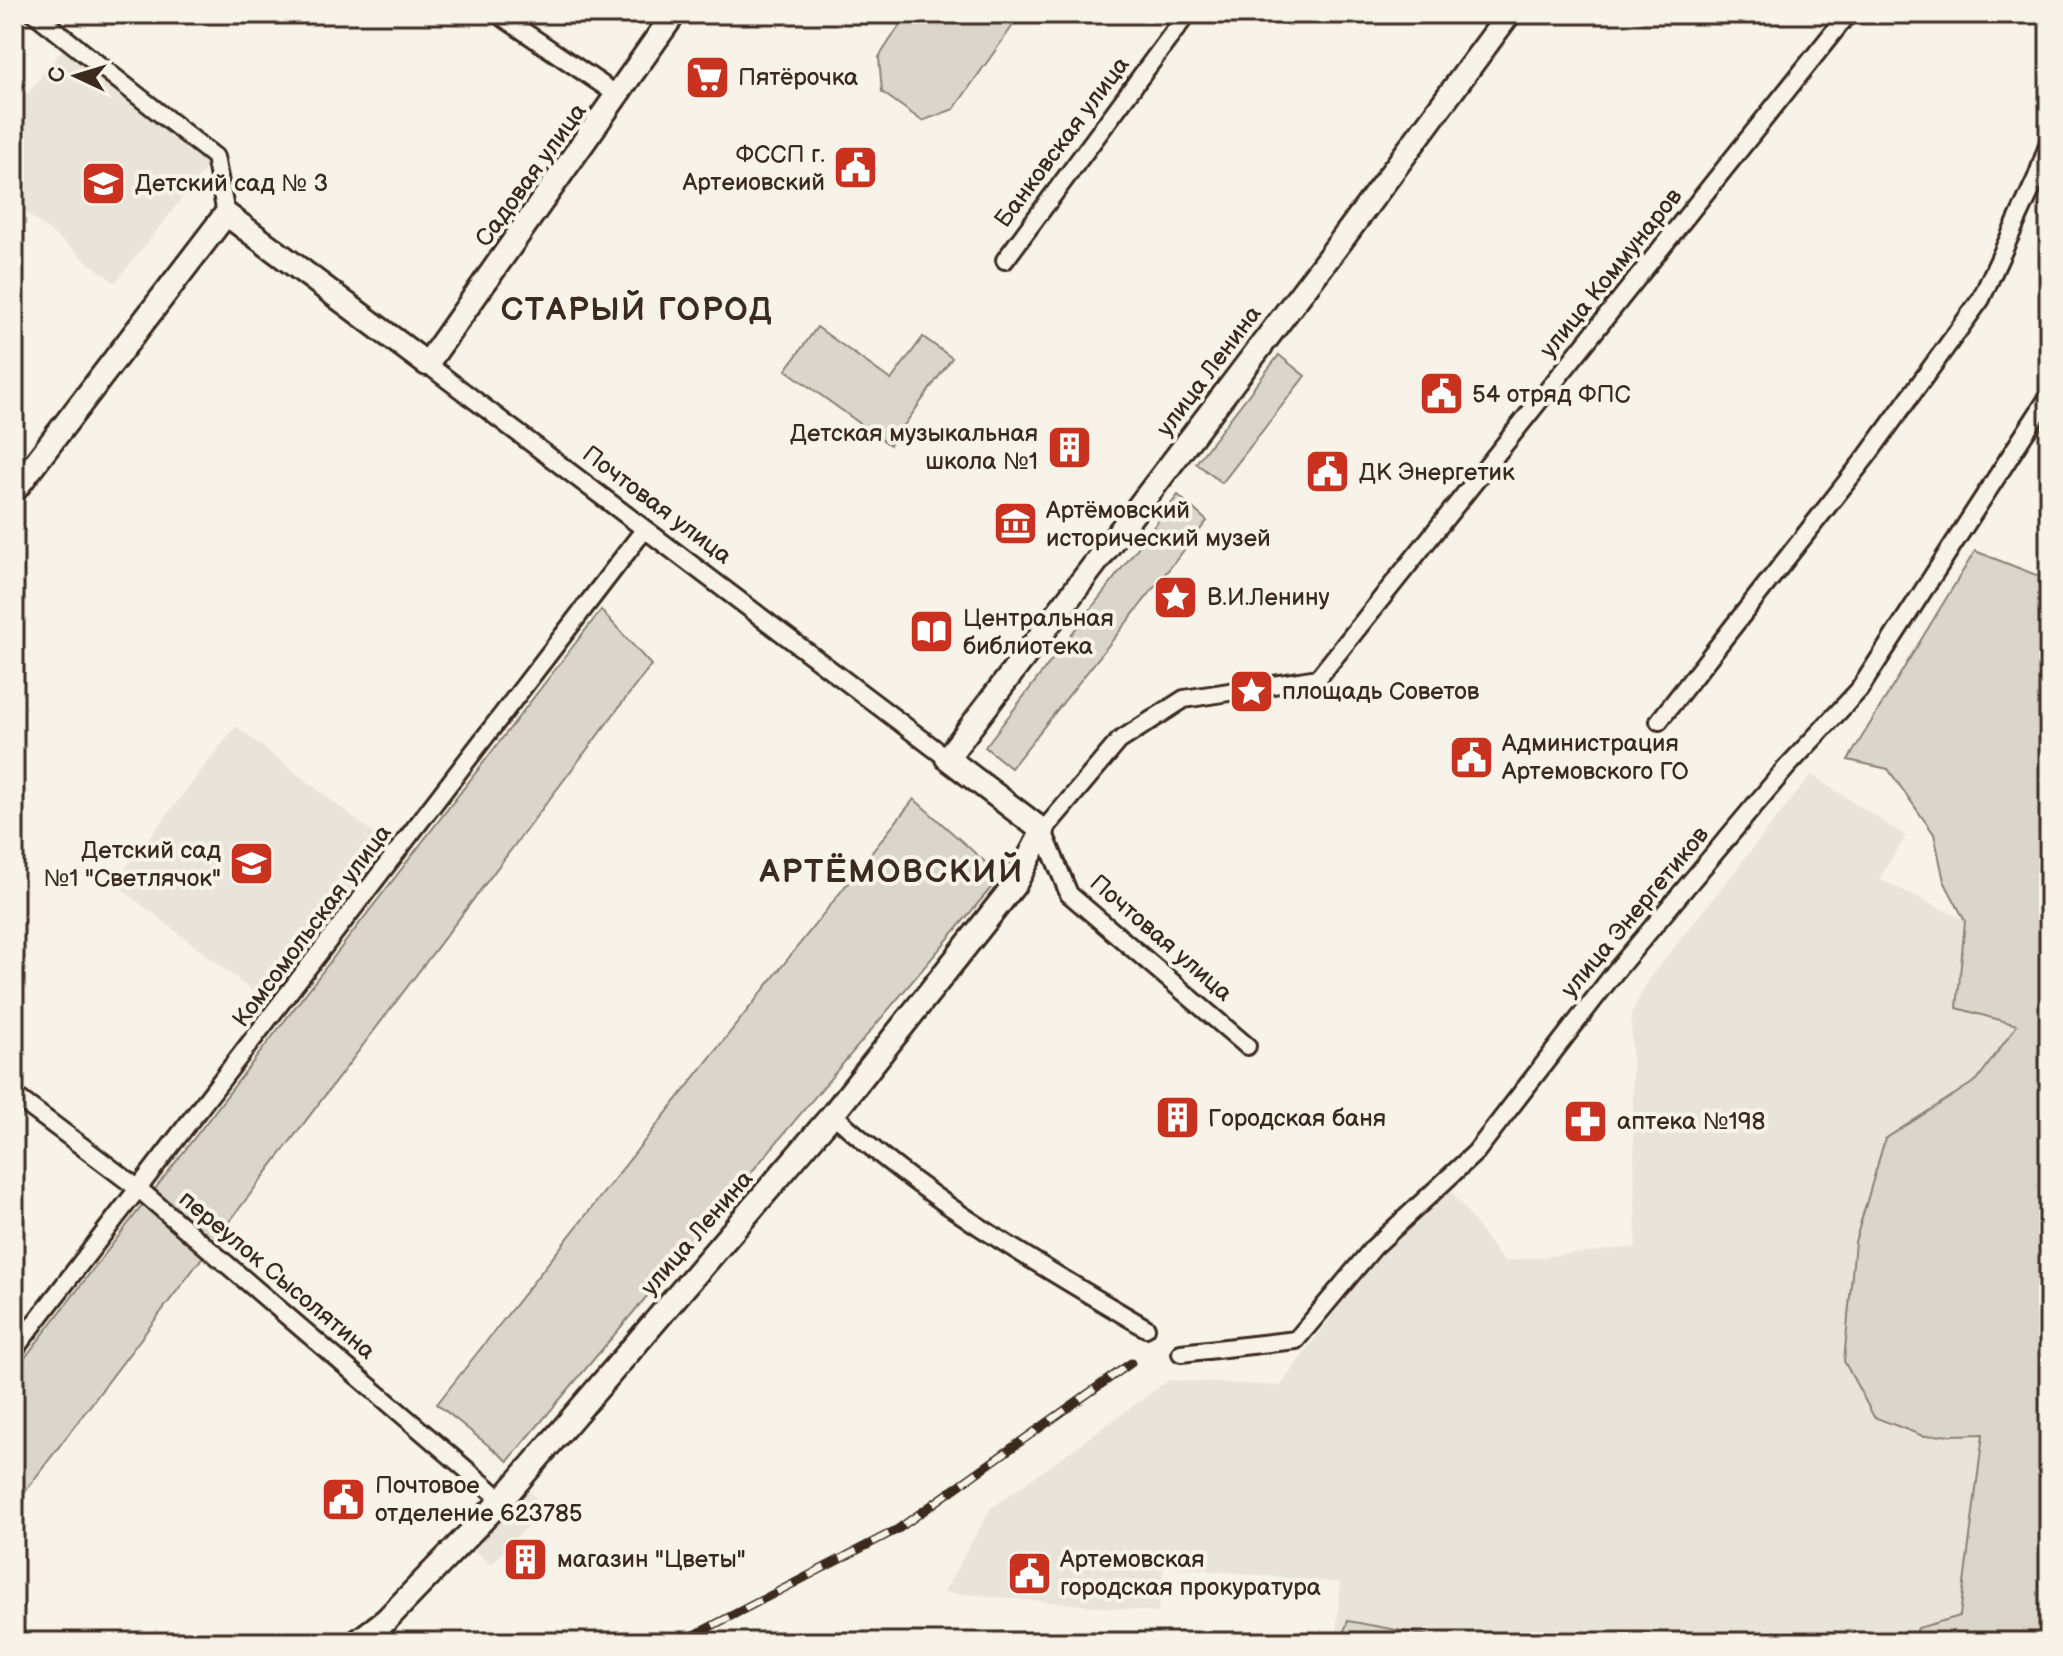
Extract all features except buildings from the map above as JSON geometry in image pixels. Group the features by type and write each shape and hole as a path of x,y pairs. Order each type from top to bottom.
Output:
{"street":[{"path":"14,491 226,214 215,157 35,14"},
{"path":"498,14 619,96"},
{"name":"Садовая улица","path":"427,364 674,14"},
{"name":"Банковская улица","path":"1005,260 1187,14"},
{"name":"улица Ленина","path":"947,758 1341,241 1509,14"},
{"name":"улица Коммунаров","path":"1043,831 1119,741 1184,699 1318,678 1848,14"},
{"path":"1659,721 1867,456 1981,299 2037,177 2049,142"},
{"name":"Почтовая улица","path":"226,214 1043,831 1069,894 1247,1046"},
{"name":"улица Энергетиков","path":"1181,1353 1296,1340 1373,1248 1476,1152 1624,961 1786,768 1859,690 2049,396"},
{"name":"Комсомольская улица","path":"14,1350 140,1190 644,530"},
{"name":"улица Ленина","path":"357,1642 386,1620 502,1500 833,1114 1015,884 1043,831"},
{"name":"переулок Сысолятина","path":"14,1095 140,1190 502,1500"},
{"path":"833,1114 879,1156 985,1234 1146,1328"}],"shaded area":[{"path":"907,14 1021,14 954,109 922,121 882,92 879,57"},
{"name":"Детский сад № 3","path":"65,46 211,162 115,283 14,203 14,111"},
{"path":"817,327 891,380 923,337 952,358 890,445 786,370"},
{"path":"1279,355 1305,376 1222,483 1196,463"},
{"path":"1178,495 1207,521 1011,768 985,747"},
{"path":"1975,551 2049,580 2049,1642 1912,1642 1918,1628 1960,1616 1983,1434 1923,1436 1874,1417 1844,1361 1855,1242 1885,1139 1977,1080 2017,1025 1957,1008 1965,921 1944,881 1934,834 1888,769 1848,760"},
{"path":"601,610 651,665 14,1506 14,1372"},
{"name":"Детский сад №1 \"Светлячок\"","path":"236,726 390,846 268,1003 114,883"},
{"path":"1811,775 1906,836 1879,879 2049,960 1964,1642 1336,1642 1340,1583 1164,1566 1158,1612 944,1592 990,1509 1169,1380 1280,1386 1369,1266 1449,1188 1503,1261 1636,1247 1631,1014 1649,979"},
{"path":"914,799 1001,876 508,1461 437,1404"},
{"path":"526,1488 545,1507 491,1565 469,1546"},
{"path":"1348,1621 1461,1642 1340,1642"}],"railway":[{"path":"681,1642 898,1529 1131,1363"}],"place":[{"name":"Пятёрочка","path":"707,77"},
{"name":"ФССП г. Артеиовский","path":"856,168"},
{"name":"Детский сад № 3","path":"104,183"},
{"name":"54 отряд ФПС","path":"1441,394"},
{"name":"Детская музыкальная школа №1","path":"1069,447"},
{"name":"ДК Энергетик","path":"1328,472"},
{"name":"Артёмовский исторический музей","path":"1015,524"},
{"name":"В.И.Ленину","path":"1176,597"},
{"name":"Центральная библиотека","path":"932,632"},
{"name":"площадь Советов","path":"1251,691"},
{"name":"Администрация Артемовского ГО","path":"1471,757"},
{"name":"Детский сад №1 \"Светлячок\"","path":"252,864"},
{"name":"Городская баня","path":"1177,1118"},
{"name":"аптека №198","path":"1586,1121"},
{"name":"Почтовое отделение 623785","path":"344,1499"},
{"name":"магазин \"Цветы\"","path":"526,1559"},
{"name":"Артемовская городская прокуратура","path":"1029,1573"}],"district":[{"name":"СТАРЫЙ ГОРОД","path":"637,310"},
{"name":"АРТЁМОВСКИЙ","path":"892,872"}]}
